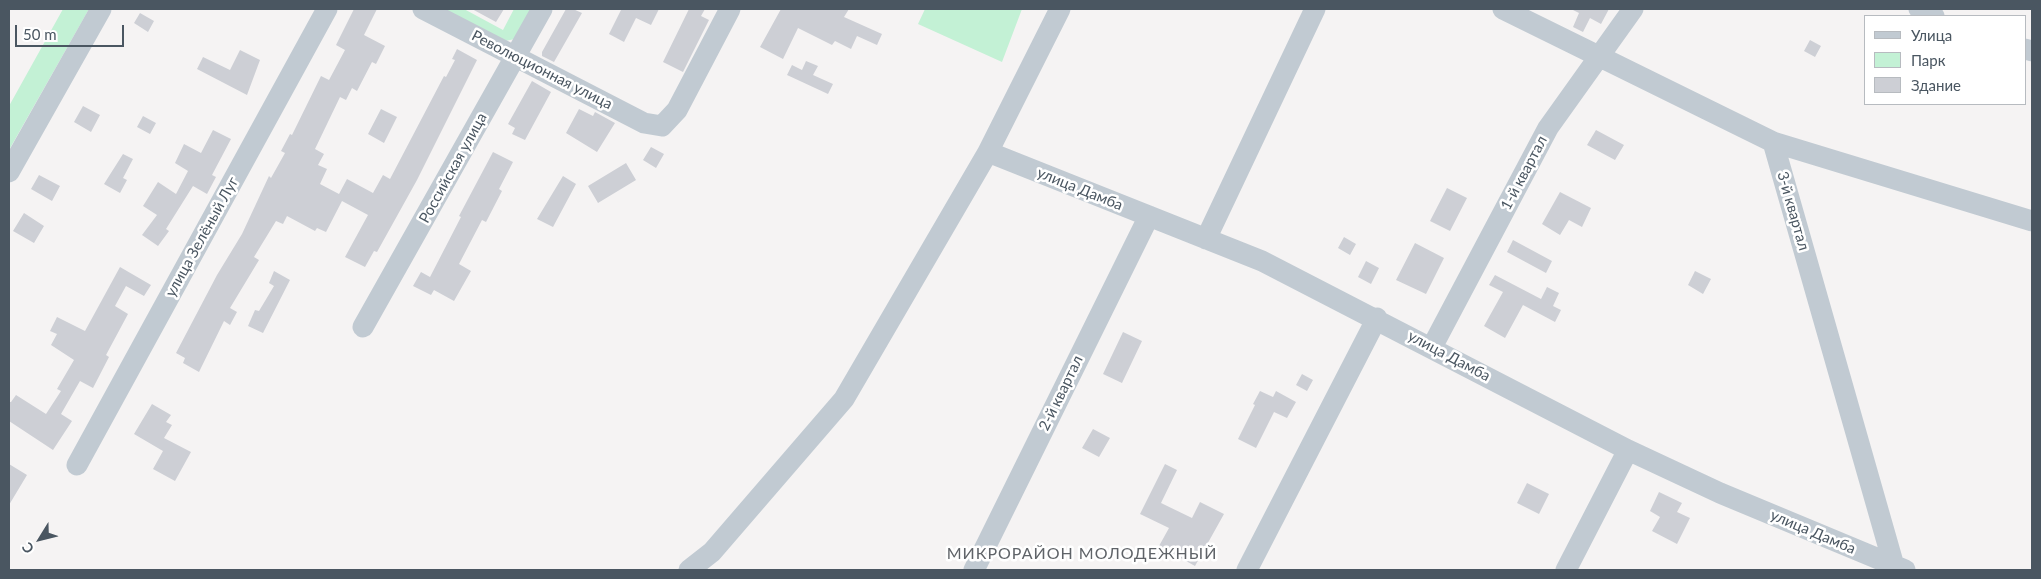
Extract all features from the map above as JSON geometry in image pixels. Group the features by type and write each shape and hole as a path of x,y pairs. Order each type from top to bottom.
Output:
{"street":[{"path":"9,172 101,9"},
{"name":"улица Зелёный Луг","path":"77,465 327,9"},
{"name":"Революционная улица","path":"423,9 644,123 662,126 678,110 730,9"},
{"name":"Российская улица","path":"363,328 542,9"},
{"path":"688,570 712,552 844,398 988,152 1060,9"},
{"path":"1206,239 1316,9"},
{"path":"1502,9 1773,142 2032,220"},
{"name":"1-й квартал","path":"1432,347 1548,128 1633,9"},
{"path":"1919,9 1932,15"},
{"name":"3-й квартал","path":"1773,142 1897,569"},
{"name":"улица Дамба","path":"988,152 1262,261 1377,318 1628,450 1720,493 1897,569"},
{"name":"2-й квартал","path":"974,570 1148,216"},
{"path":"1247,570 1377,318"},
{"path":"1566,570 1628,450"}],"green space":[{"path":"63,9 89,9 9,150 9,106"},
{"path":"442,9 464,9 503,30 514,9 532,9 515,39 505,41"},
{"path":"925,9 1022,9 1002,62 918,24"}],"building":[{"path":"354,9 377,9 364,35 385,46 376,64 372,62 357,91 352,88 346,100 340,97 315,149 324,154 318,165 327,169 320,184 339,194 347,179 373,193 383,175 390,179 444,76 446,77 455,60 452,59 457,49 477,60 417,180 377,252 374,251 365,267 345,257 368,215 342,201 326,232 317,228 315,231 287,216 283,224 276,221 254,257 259,260 230,308 237,312 230,325 224,321 199,372 183,363 185,358 176,353 217,275 242,234 269,176 271,178 285,153 281,151 290,134 292,135 321,76 329,80 345,50 336,45"},
{"path":"472,9 504,9 496,22"},
{"path":"566,9 573,9 582,13 554,62 542,56 542,52"},
{"path":"618,9 659,9 651,25 636,18 624,42 609,34 621,10"},
{"path":"689,9 705,9 701,16 709,20 683,72 663,62"},
{"path":"781,9 849,9 844,17 882,34 877,45 857,36 851,49 835,41 832,45 798,28 783,59 760,47"},
{"path":"1571,9 1609,9 1601,24 1590,18 1583,32 1573,27 1579,13"},
{"path":"140,13 154,21 148,32 134,23"},
{"path":"1810,40 1821,46 1815,57 1804,51"},
{"path":"240,50 260,60 247,95 197,69 203,57 230,70"},
{"path":"806,61 818,66 813,75 833,84 828,94 787,75 792,65 802,70"},
{"path":"532,81 551,92 525,140 512,134 515,128 508,124"},
{"path":"83,106 100,115 91,132 74,122"},
{"path":"381,109 397,117 384,143 368,134"},
{"path":"579,109 593,116 595,112 615,123 597,152 566,133"},
{"path":"143,116 156,123 150,134 137,127"},
{"path":"213,130 231,139 212,175 216,177 207,194 193,186 166,229 169,231 158,246 142,235 157,215 143,206 158,182 176,194 188,171 175,163 184,144 201,153"},
{"path":"1596,130 1624,145 1615,160 1587,145"},
{"path":"651,147 664,154 656,168 643,160"},
{"path":"493,152 513,162 499,189 502,191 486,222 482,220 459,264 471,271 454,301 434,290 431,295 413,286 421,272 430,277 461,217 459,216"},
{"path":"123,154 133,159 123,178 127,180 120,193 104,184"},
{"path":"626,163 636,180 598,203 588,186"},
{"path":"39,175 60,186 52,201 31,189"},
{"path":"563,176 576,184 553,227 537,219"},
{"path":"1447,188 1467,198 1450,231 1430,221"},
{"path":"1560,192 1591,208 1582,227 1569,220 1560,235 1542,224"},
{"path":"24,213 44,226 34,243 13,231"},
{"path":"1344,237 1356,244 1350,255 1338,248"},
{"path":"1513,240 1552,261 1546,273 1507,252"},
{"path":"1415,243 1444,258 1426,294 1396,280"},
{"path":"1366,261 1379,268 1371,284 1358,277"},
{"path":"120,267 151,285 144,296 126,286 115,306 128,314 106,355 109,357 93,388 80,381 61,414 72,421 53,450 9,421 9,402 16,395 46,414 61,391 57,389 74,360 51,345 57,334 50,331 57,317 85,331"},
{"path":"274,271 290,280 263,333 248,326 255,310 259,311 274,286 269,283"},
{"path":"1695,271 1711,279 1703,294 1688,285"},
{"path":"1495,275 1541,299 1547,287 1559,293 1553,306 1561,310 1555,322 1523,305 1505,338 1484,326 1503,292 1489,285"},
{"path":"1123,332 1142,341 1122,383 1103,374"},
{"path":"1302,374 1313,380 1307,391 1296,385"},
{"path":"1260,391 1273,397 1276,391 1296,402 1287,418 1274,412 1256,448 1238,439"},
{"path":"152,404 171,415 166,422 172,425 164,438 191,452 175,481 153,469 163,451 134,434"},
{"path":"1093,429 1110,438 1099,457 1082,448"},
{"path":"9,464 27,475 9,505"},
{"path":"1165,464 1177,470 1161,503 1192,518 1200,502 1224,514 1195,566 1159,546 1169,528 1140,514"},
{"path":"1527,483 1549,494 1539,514 1517,503"},
{"path":"1659,492 1682,503 1677,512 1690,518 1677,544 1652,531 1660,517 1650,511"}],"district":[{"name":"МИКРОРАЙОН МОЛОДЕЖНЫЙ","path":"1082,554"}]}
